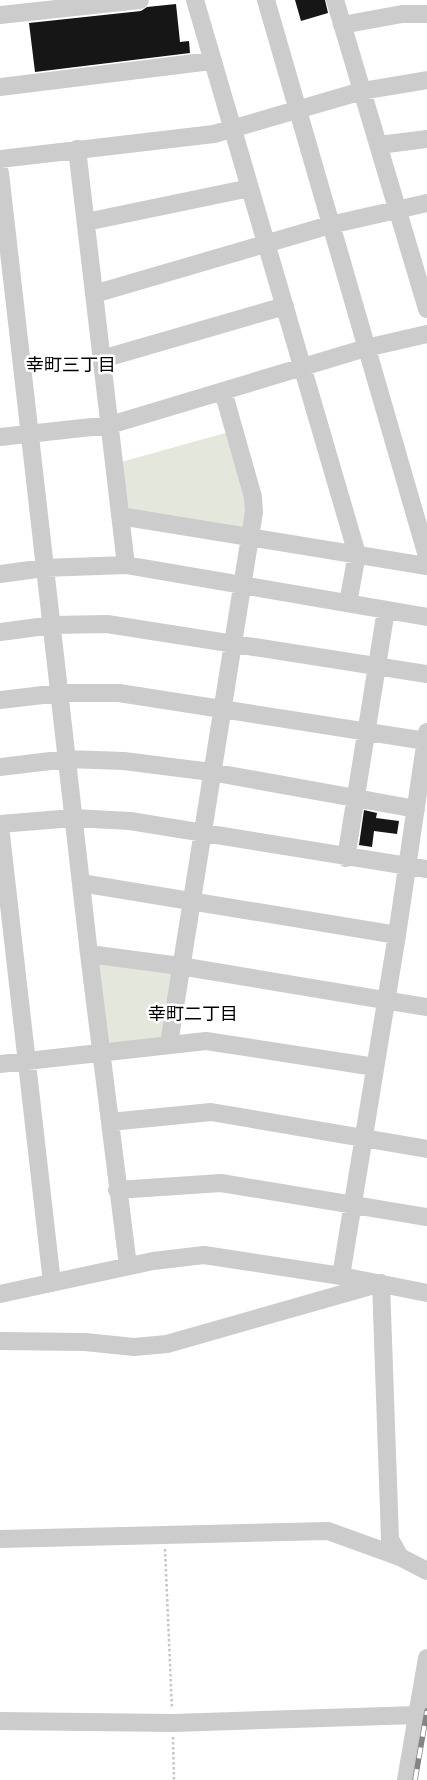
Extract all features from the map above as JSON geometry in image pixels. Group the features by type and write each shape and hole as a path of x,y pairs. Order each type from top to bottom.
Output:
{"street":[{"path":"0,15 140,0"},
{"path":"195,0 211,61 286,306 357,554 348,603"},
{"path":"266,0 427,556"},
{"path":"335,0 397,208 421,268 427,309"},
{"path":"342,25 402,14 427,14"},
{"path":"0,87 211,61"},
{"path":"0,159 214,134 362,92 427,80"},
{"path":"379,145 427,139"},
{"path":"77,149 126,565"},
{"path":"0,173 44,568 48,579 73,818 117,1190 128,1266"},
{"path":"86,222 250,188"},
{"path":"94,294 330,224 427,203"},
{"path":"102,359 286,306"},
{"path":"0,437 110,425 366,348 427,334"},
{"path":"169,1044 254,512 253,497 223,391"},
{"path":"120,516 427,566"},
{"path":"0,574 44,568 126,565 427,617"},
{"path":"346,858 386,610"},
{"path":"0,632 53,626 107,624 427,674"},
{"path":"0,700 60,693 119,693 366,732 426,737 420,798 407,867 341,1276"},
{"path":"0,767 67,759 124,761 211,772 356,798 420,798"},
{"path":"52,1283 0,825 73,818 130,821 202,831 346,858 427,869"},
{"path":"81,883 397,935"},
{"path":"89,954 180,966 427,1007"},
{"path":"0,1064 206,1041 374,1067"},
{"path":"110,1122 212,1112 427,1149"},
{"path":"117,1190 221,1183 427,1217"},
{"path":"0,1294 174,1257 204,1255 341,1276 427,1292"},
{"path":"0,1341 85,1342 134,1347 167,1344 381,1283"},
{"path":"381,1283 388,1511 390,1539 400,1557"},
{"path":"0,1539 328,1531 400,1557 427,1571"},
{"path":"406,1780 427,1658"},
{"path":"0,1721 173,1723 418,1715"}],"path":[{"path":"165,1536 174,1780"}],"shaded area":[{"path":"229,432 248,504 246,527 238,529 124,508 121,462"},
{"path":"98,961 173,972 161,1039 107,1044"}],"building":[{"path":"295,0 325,0 328,13 301,21"},
{"path":"176,4 180,42 189,41 190,53 35,72 29,23 141,11 147,7"},
{"path":"364,810 377,813 376,818 399,821 397,834 374,831 372,847 359,845"}],"railway":[{"path":"415,1780 427,1711"}],"district":[{"name":"幸町三丁目","path":"71,365"},
{"name":"幸町二丁目","path":"193,1014"}]}
